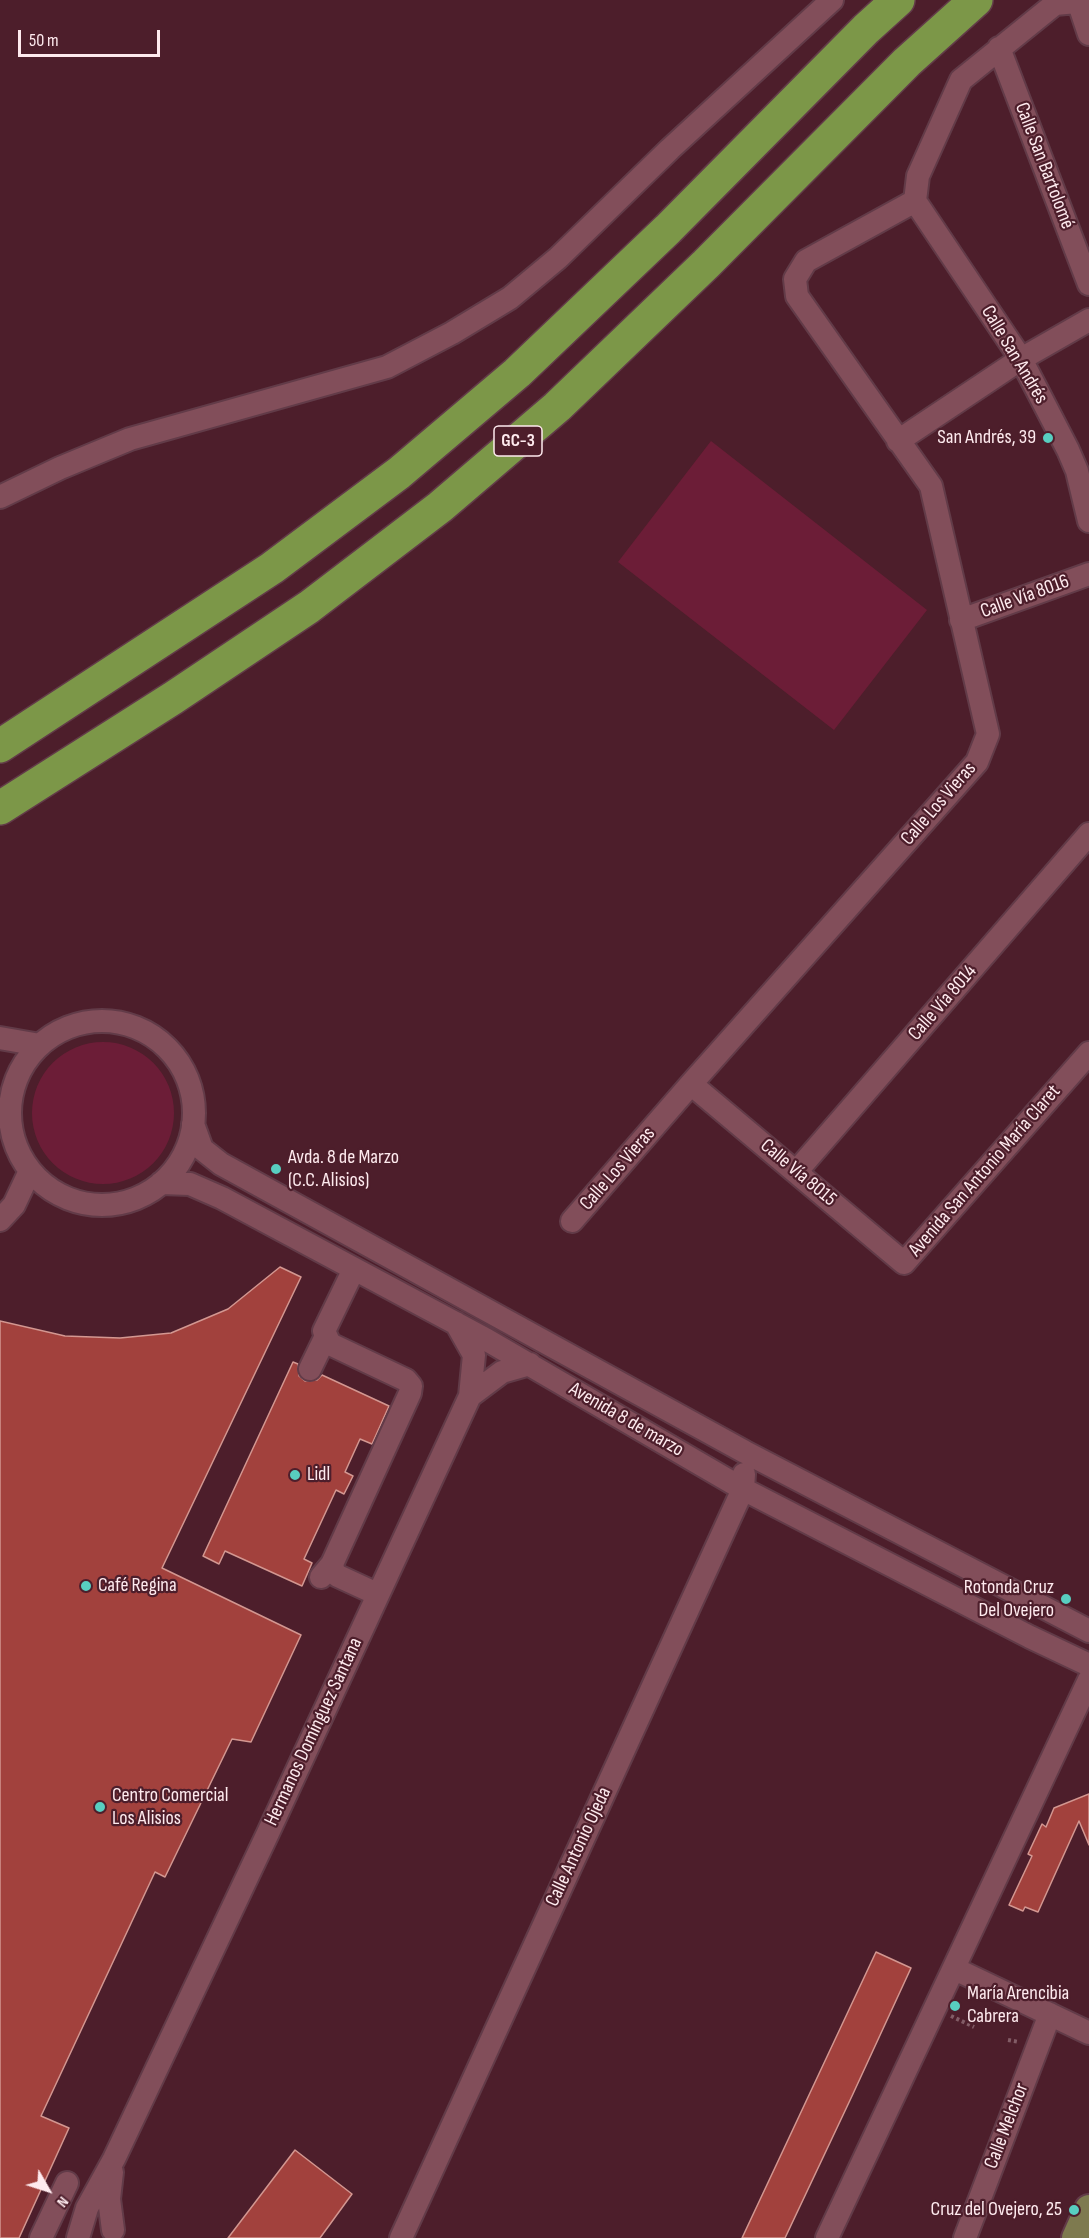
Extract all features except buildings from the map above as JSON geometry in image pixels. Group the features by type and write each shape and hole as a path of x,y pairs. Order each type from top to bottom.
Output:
{"highway":[{"name":"GC-3","path":"0,746 272,568 399,473 517,373 660,237 866,29 898,0"},
{"name":"GC-3","path":"0,808 173,698 309,607 440,507 557,407 706,264 907,62 976,0"}],"main road":[{"path":"1076,2238 1089,2209"}],"street":[{"path":"0,497 60,468 130,439 387,367 452,333 510,298 558,258 678,141 832,0"},
{"path":"1078,1 1089,34"},
{"path":"915,201 918,176 961,80 1055,4 1089,1"},
{"name":"Calle San Bartolomé","path":"999,48 1089,284"},
{"name":"Calle Los Vieras","path":"572,1221 977,762 988,734 930,486 797,296 795,279 806,261 915,201"},
{"name":"Calle San Andrés","path":"915,201 1021,359 1077,471 1089,521"},
{"path":"898,441 1021,359 1089,320"},
{"name":"Calle Vía 8016","path":"961,620 1089,574"},
{"name":"Calle Vía 8014","path":"796,1172 1089,834"},
{"path":"98,1020 130,1024 158,1039 180,1063 192,1092 193,1124 188,1146 177,1166 162,1183 137,1198 110,1205 81,1203 54,1193 30,1171 5,1130 5,1096 21,1068 40,1045 67,1027 98,1020"},
{"path":"0,1038 40,1045"},
{"name":"Avenida San Antonio María Claret","path":"904,1263 1089,1053"},
{"name":"Calle Vía 8015","path":"691,1084 904,1263"},
{"name":"Avenida 8 de marzo","path":"193,1124 202,1149 221,1164 745,1452 1088,1630"},
{"path":"7,1213 30,1171"},
{"name":"Avenida 8 de marzo","path":"162,1183 190,1184 222,1198 487,1340 743,1488 1030,1637 1089,1665"},
{"path":"7,1213 54,1193"},
{"path":"354,1269 324,1331 326,1336 330,1344 406,1380 411,1386 410,1393 325,1572 377,1594"},
{"name":"Hermanos Domínguez Santana","path":"114,2159 470,1396 474,1355 456,1323"},
{"path":"310,1369 326,1336"},
{"name":"Hermanos Domínguez Santana","path":"470,1396 502,1372 530,1364"},
{"name":"Calle Antonio Ojeda","path":"401,2238 743,1488 745,1452"},
{"path":"827,2238 1089,1680"},
{"path":"955,1969 1089,2032"},
{"name":"Calle Melchor","path":"965,2238 1050,2014"},
{"path":"78,2238 94,2228 118,2234 109,2199 114,2159"},
{"path":"78,2238 87,2208 114,2159"},
{"path":"41,2238 66,2184"}],"path":[{"path":"942,2013 974,2027"}],"shaded area":[{"path":"711,441 927,610 834,730 618,562"},
{"path":"103,1042 130,1047 153,1063 169,1086 174,1113 169,1140 153,1163 130,1179 103,1184 76,1179 53,1163 37,1140 32,1113 37,1086 53,1063 76,1047"}],"place":[{"name":"San Andrés, 39","path":"1048,438"},
{"name":"Avda. 8 de Marzo (C.C. Alisios)","path":"276,1169"},
{"name":"Lidl","path":"295,1475"},
{"name":"Café Regina","path":"86,1586"},
{"name":"Rotonda Cruz Del Ovejero","path":"1066,1599"},
{"name":"Centro Comercial Los Alisios","path":"100,1807"},
{"name":"María Arencibia Cabrera","path":"955,2006"},
{"name":"Cruz del Ovejero, 25","path":"1074,2210"}]}
